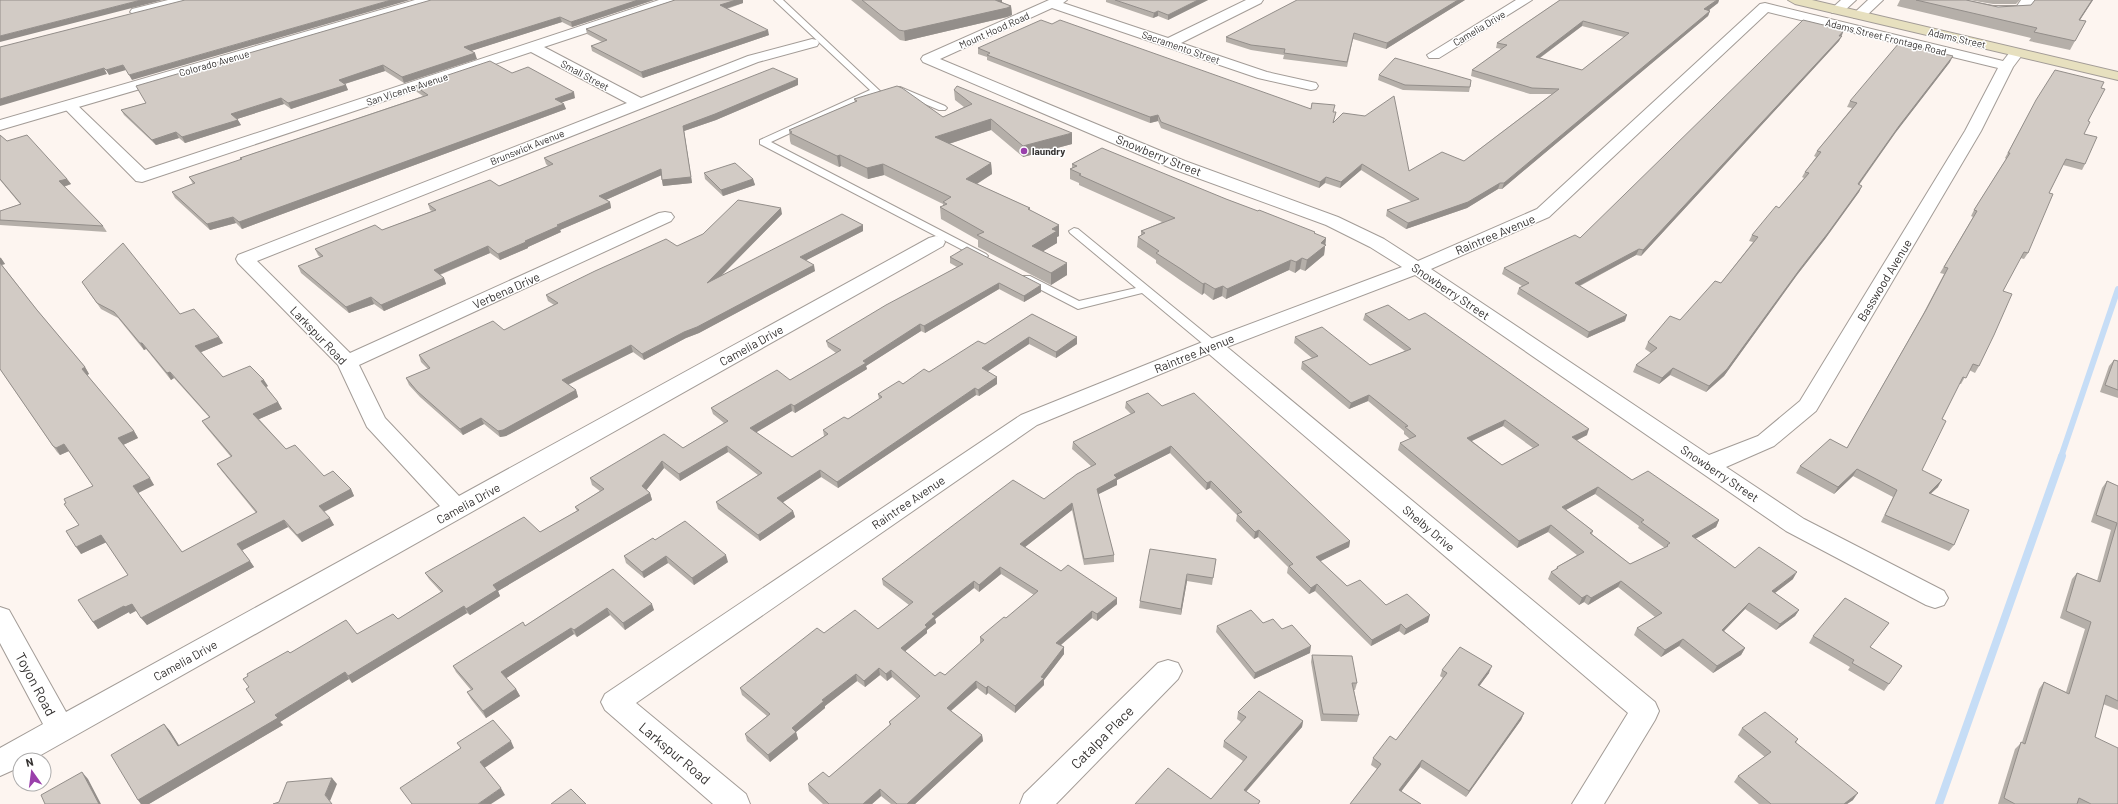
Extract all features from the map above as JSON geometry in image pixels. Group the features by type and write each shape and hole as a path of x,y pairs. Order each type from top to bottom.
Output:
{"main road":[{"name":"Adams Street","path":"1795,0 1858,15 2012,59 2118,76"}],"street":[{"path":"123,16 184,0"},
{"name":"Colorado Avenue","path":"0,125 428,0"},
{"name":"San Vicente Avenue","path":"69,105 142,177 672,0"},
{"path":"1170,43 1256,0"},
{"name":"Camelia Drive","path":"1434,55 1525,0"},
{"path":"1838,10 1849,0"},
{"path":"1858,15 1876,0"},
{"path":"1945,0 1995,11 2012,12 2021,10 2028,0"},
{"name":"Sacramento Street","path":"1056,2 1263,75 1311,86"},
{"name":"Mount Hood Road","path":"928,59 1056,2"},
{"name":"Adams Street Frontage Road","path":"1765,7 2012,59"},
{"name":"Raintree Avenue","path":"615,702 1029,420 1212,345 1417,268 1543,213 1765,7"},
{"name":"Brunswick Avenue","path":"245,259 754,59 817,42"},
{"name":"Small Street","path":"532,47 639,103"},
{"name":"Snowberry Street","path":"928,59 1179,164 1332,221 1377,243 1417,268 1795,525 1935,598"},
{"name":"Basswood Avenue","path":"1708,465 1766,441 1808,406 1973,131 2012,59"},
{"name":"Verbena Drive","path":"347,362 665,217"},
{"name":"Camelia Drive","path":"0,762 941,240"},
{"name":"Larkspur Road","path":"245,259 347,362 375,422 457,509"},
{"name":"Shelby Drive","path":"1212,345 1646,711 1587,804"},
{"name":"Toyon Road","path":"0,617 60,729"},
{"name":"Catalpa Place","path":"1036,804 1168,671"},
{"name":"Larkspur Road","path":"615,702 735,804"}],"lane":[{"path":"778,0 817,42 876,91"},
{"path":"942,108 900,90 876,91 763,142 941,240 995,262"},
{"path":"1074,231 1212,345"},
{"path":"1016,273 1078,305 1145,289"}],"building":[{"path":"0,0 141,0 0,36"},
{"path":"185,0 391,0 129,75 123,65 106,70 104,68 0,99 0,47"},
{"path":"431,0 638,0 571,22 560,17 464,47 475,53 402,77 383,65 339,80 346,85 288,103 281,98 231,114 238,120 182,137 176,132 152,140 121,110 146,103 136,86"},
{"path":"675,0 736,0 720,5 768,30 641,72 591,46 607,40 586,29"},
{"path":"862,0 995,0 1011,6 904,31 899,30"},
{"path":"1115,0 1198,0 1168,15 1158,11 1154,13"},
{"path":"1297,0 1458,0 1387,43 1354,33 1347,62 1284,53 1285,49 1251,45 1226,37"},
{"path":"1560,0 1717,0 1704,9 1710,11 1504,183 1500,183 1468,202 1408,223 1387,210 1419,199 1362,164 1341,182 1326,177 1320,182 1161,122 1158,115 1150,117 987,55 990,53 978,48 1041,20 1052,24 1060,20 1311,109 1312,103 1335,105 1333,112 1336,112 1333,123 1343,113 1365,116 1394,96 1409,171 1442,152 1464,161 1559,89 1532,88 1472,70 1507,45 1497,43","holes":["1583,21 1629,33 1582,70 1536,57"]},
{"path":"1916,0 1966,0 1998,7 2031,5 2035,0 2092,0 2079,20 2086,21 2075,41 2034,32 2037,28"},
{"path":"1803,20 1844,30 1839,36 1842,36 1643,250 1639,249 1575,283 1627,315 1589,332 1519,288 1529,283 1504,268 1575,235 1580,238"},
{"path":"1899,43 1953,56 1899,126 1858,184 1862,186 1727,369 1709,386 1673,368 1662,378 1636,365 1657,348 1648,342 1670,316 1680,320 1715,281 1721,283 1758,237 1752,235 1776,206 1779,208 1809,173 1805,172 1821,152 1817,151 1857,103 1850,101"},
{"path":"1395,58 1471,80 1470,87 1405,85 1379,75"},
{"path":"490,61 512,73 528,67 574,92 555,99 564,104 239,222 233,217 207,224 172,192 195,183 189,177 242,159 240,158 428,95 415,86"},
{"path":"773,68 798,79 683,126 691,177 662,180 661,169 599,196 610,202 557,225 559,226 525,241 526,242 498,254 488,246 434,270 444,278 381,305 371,297 346,307 298,266 323,256 315,249 375,225 382,230 436,210 428,204 490,180 499,186 553,164 544,158"},
{"path":"2055,70 2104,82 2101,88 2105,89 2088,121 2090,122 2084,134 2097,137 2085,164 2066,159 2049,193 2053,194 2028,253 2024,252 2003,291 2012,294 1994,335 1979,366 1973,364 1966,378 1963,377 1942,419 1946,421 1922,470 1942,480 1929,493 1969,510 1954,545 1885,515 1897,490 1857,469 1838,487 1800,466 1830,439 1847,448 1926,310 1948,268 1944,267 1977,211 1974,210 2010,153 2008,153 2036,100"},
{"path":"897,86 943,117 972,104 954,90 957,86 1072,133 1023,146 991,119 935,137 991,163 966,179 1030,208 1028,209 1059,225 1052,229 1057,231 1032,246 1067,263 1051,273 977,235 984,232 940,207 947,204 943,202 951,197 883,164 867,168 840,155 837,156 790,133 792,132 789,130 857,101 854,99"},
{"path":"0,135 7,141 27,135 67,179 59,181 103,226 0,220 0,211 21,204 0,179"},
{"path":"1102,148 1226,199 1315,232 1314,233 1326,238 1321,243 1326,245 1307,260 1302,258 1296,262 1291,260 1227,289 1223,286 1215,289 1205,283 1203,284 1156,253 1159,251 1138,237 1145,233 1141,231 1175,218 1079,175 1081,174 1070,169 1077,166 1072,164"},
{"path":"735,163 753,179 721,190 704,173"},
{"path":"738,200 781,208 707,283 842,214 863,225 800,257 814,265 697,327 684,332 642,354 631,345 562,380 576,390 503,430 498,431 481,418 460,429 417,391 406,378 430,368 419,355 493,321 504,330 558,303 546,295 595,271 666,239 677,246 703,234"},
{"path":"123,243 180,314 194,309 219,337 195,346 223,377 250,366 264,380 261,381 278,402 253,414 286,449 295,445 324,476 333,471 351,489 319,506 330,518 297,535 284,520 237,544 250,561 141,618 132,604 125,607 124,606 93,622 78,600 128,575 101,535 76,547 66,531 79,525 64,504 66,503 64,499 93,486 64,444 56,448 53,446 0,369 0,263 85,367 82,369 134,431 118,438 150,478 133,486 182,552 257,512 217,464 232,456 202,421 210,417 170,372 167,373 114,312 97,303 82,282"},
{"path":"967,247 1041,285 1024,296 999,283 924,326 920,324 863,361 866,363 794,406 791,404 750,428 792,457 828,434 823,430 844,417 848,419 882,397 878,394 899,381 903,384 924,369 929,372 978,341 985,344 1032,314 1077,337 1056,352 1029,337 982,368 997,377 978,390 975,388 837,482 820,470 777,498 793,511 758,535 716,502 762,473 727,446 679,474 662,461 642,486 650,493 493,585 497,590 466,609 464,606 348,676 345,672 275,715 278,718 138,800 111,755 164,724 178,746 255,702 246,689 249,687 243,679 248,676 247,674 288,651 290,653 346,620 357,634 393,614 398,619 443,591 425,573 524,517 540,532 579,510 575,507 604,489 590,478 664,434 683,448 728,421 711,408 777,370 790,380 841,350 826,341 886,305 963,264 950,257"},
{"path":"1388,305 1409,320 1425,313 1589,429 1572,437 1632,480 1648,471 1719,520 1692,536 1735,568 1759,547 1797,572 1772,591 1799,610 1780,624 1749,603 1722,630 1745,648 1717,666 1683,639 1665,650 1637,628 1662,613 1621,581 1591,598 1587,595 1582,598 1551,572 1584,552 1551,525 1519,541 1400,443 1416,436 1405,427 1408,426 1369,395 1351,403 1302,362 1318,356 1295,337 1322,327 1370,365 1411,349 1365,314","holes":["1505,420 1539,445 1502,465 1467,438","1598,487 1644,520 1641,522 1670,543 1667,545 1668,546 1630,564 1590,533 1593,531 1562,507"]},
{"path":"2114,360 2118,361 2118,390 2105,385"},
{"path":"1148,393 1162,406 1194,393 1350,541 1316,557 1347,586 1360,580 1386,605 1407,594 1430,615 1406,629 1401,624 1372,640 1317,584 1311,588 1289,566 1293,564 1259,530 1255,532 1237,514 1242,512 1211,481 1207,483 1171,446 1114,475 1117,478 1097,489 1114,555 1084,559 1072,503 1020,544 1061,571 1068,565 1117,598 1097,614 1092,611 1056,643 1064,647 1041,677 1044,678 1015,706 988,686 986,688 976,681 947,708 982,735 907,804 897,804 880,789 863,804 829,804 808,784 823,772 829,777 891,724 889,722 920,696 891,670 886,674 879,668 864,681 856,674 822,700 824,701 792,728 796,732 768,755 745,734 770,714 740,688 817,628 824,633 855,610 878,629 913,602 882,579 1013,480 1044,499 1077,474 1096,464 1073,442 1135,412 1126,402","holes":["1000,567 1038,591 1006,618 1004,617 980,637 984,640 945,675 940,672 935,676 901,648 927,627 925,625 935,616 932,614 974,581 979,585"]},
{"path":"2107,481 2118,486 2118,701 2106,695 2095,737 2118,748 2118,804 2091,804 2079,798 2077,804 2015,804 2004,798 2021,742 2025,744 2044,682 2069,694 2091,622 2066,611 2077,573 2100,582 2117,523 2096,515"},
{"path":"685,521 726,555 692,578 666,556 642,572 624,556 653,538 655,540"},
{"path":"1150,549 1216,559 1213,578 1187,574 1181,609 1140,601"},
{"path":"613,569 652,604 623,623 607,608 574,630 571,628 501,672 516,689 483,711 467,692 473,689 453,666 523,622 525,626"},
{"path":"1845,598 1889,623 1870,647 1902,666 1889,684 1852,663 1854,660 1813,636"},
{"path":"1251,610 1263,623 1273,619 1282,629 1292,625 1311,646 1255,673 1217,626"},
{"path":"1460,647 1492,666 1478,685 1524,713 1469,791 1422,760 1399,790 1421,804 1350,804 1381,764 1373,758 1390,736 1396,740 1447,673 1442,670"},
{"path":"1312,655 1352,656 1357,683 1352,683 1359,715 1323,714"},
{"path":"1259,691 1303,721 1244,790 1260,801 1258,804 1135,804 1168,768 1211,799 1247,757 1224,741 1246,717 1238,712"},
{"path":"1765,712 1798,739 1795,742 1858,793 1844,804 1771,804 1738,776 1771,752 1742,728"},
{"path":"493,720 511,741 480,762 501,788 478,804 412,804 400,788 461,748 457,743"},
{"path":"82,772 99,804 45,804 41,795 46,792 52,792 52,789"},
{"path":"332,778 325,795 332,804 273,804 279,802 287,782"},
{"path":"571,789 586,804 551,804"}],"waterway":[{"path":"2061,457 2118,289"},
{"path":"1939,804 2062,456"}],"place":[{"name":"laundry","path":"1024,151"}]}
